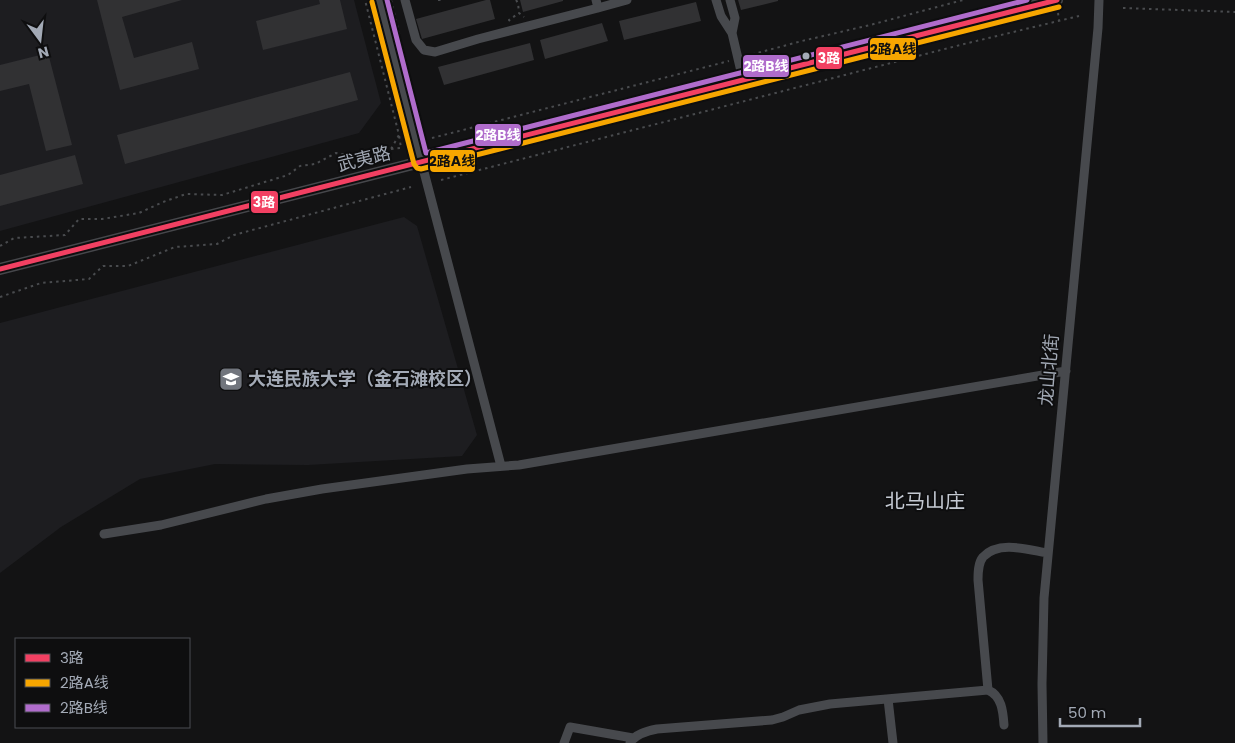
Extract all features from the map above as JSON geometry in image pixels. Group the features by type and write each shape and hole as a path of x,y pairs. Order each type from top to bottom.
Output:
{"main road":[{"name":"武夷路","path":"0,269 743,80 1057,6"}],"street":[{"path":"378,0 501,466"},
{"path":"405,0 416,40 424,50 435,52 530,26 597,4 627,0"},
{"path":"716,0 721,16 732,33 743,80"},
{"path":"730,0 735,18 732,33"},
{"name":"龙山北街","path":"1043,743 1044,598 1098,28 1099,0"},
{"path":"104,534 161,525 294,494 467,469 519,465 1066,371"},
{"path":"988,690 978,580 978,570 982,558 1000,548 1008,547 1048,553"},
{"path":"564,743 570,727 631,741 645,732 657,729 772,720 818,705 988,690 994,693 1000,702 1004,725"},
{"path":"888,699 893,743"}],"path":[{"path":"0,246 14,238 65,235 79,219 102,219 139,214 163,202 186,194 222,195 288,175 300,166 315,164 336,153 357,157 366,151 401,148 365,0"},
{"path":"516,0 519,13 528,20 530,26"},
{"path":"432,138 963,0"},
{"path":"1057,6 1059,21"},
{"path":"1123,8 1235,12"},
{"path":"441,180 954,46 1079,16"},
{"path":"390,150 399,135"},
{"path":"0,297 40,284 89,278 103,266 128,266 175,247 217,244 234,235 411,187"}],"shaded area":[{"path":"0,0 354,0 381,103 359,133 0,231"},
{"name":"大连民族大学（金石滩校区）","path":"404,217 417,226 477,435 462,456 308,465 215,464 140,479 61,527 0,573 0,323"}],"building":[{"path":"97,0 182,0 122,17 134,58 192,42 199,69 120,90"},
{"path":"319,0 340,0 347,29 263,50 256,21 320,4"},
{"path":"490,0 495,19 422,39 416,19"},
{"path":"520,0 563,0 563,1 523,12"},
{"path":"738,0 778,0 778,1 741,10"},
{"path":"696,2 701,21 624,40 619,21"},
{"path":"602,23 608,41 545,59 540,40"},
{"path":"530,43 534,60 444,85 438,67"},
{"path":"48,53 72,145 46,151 29,84 0,91 0,65"},
{"path":"350,72 358,100 125,164 117,135"},
{"path":"75,155 83,184 0,206 0,175"}],"transit line":[{"name":"2路B线","path":"387,0 426,153 1027,0"},
{"name":"3路","path":"0,269 1057,0"},
{"name":"2路A线","path":"372,2 414,164 417,168 421,169 1059,7"}],"place":[{"name":"大连民族大学（金石滩校区）","path":"231,379"}],"district":[{"name":"北马山庄","path":"925,501"}]}
